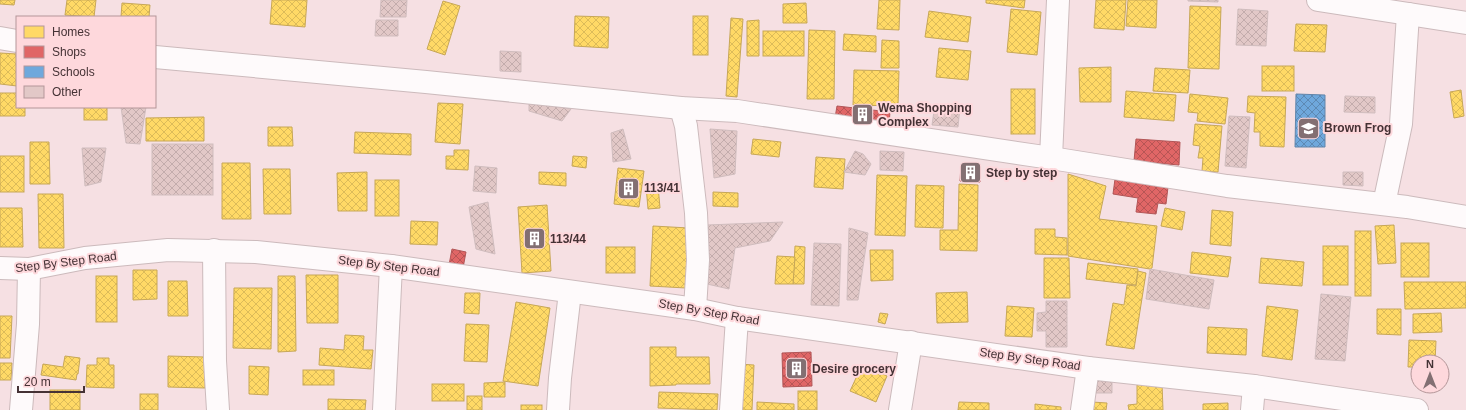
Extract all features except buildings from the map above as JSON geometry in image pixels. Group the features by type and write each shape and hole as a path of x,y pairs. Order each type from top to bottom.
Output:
{"street":[{"path":"1051,158 1058,0"},
{"path":"1318,0 1466,23"},
{"path":"1384,204 1401,124 1408,14"},
{"path":"0,38 16,41"},
{"path":"156,57 426,82 681,108 737,111 1227,186 1384,204 1466,217"},
{"path":"681,108 686,126 696,213 698,260 695,309"},
{"name":"Step By Step Road","path":"0,268 29,269 85,258 168,250 214,250 303,256 391,266 695,309 737,318 1088,368 1254,386 1417,410"},
{"path":"214,250 214,361 218,410"},
{"path":"384,410 391,266"},
{"path":"21,410 28,324 29,269"},
{"path":"558,410 560,378 570,292"},
{"path":"732,410 737,318"},
{"path":"900,410 911,342"},
{"path":"1082,410 1088,368"},
{"path":"1252,410 1254,386"}],"place":[{"name":"Wema Shopping Complex","path":"863,115"},
{"name":"Brown Frog","path":"1308,128"},
{"name":"Step by step","path":"970,173"},
{"name":"113/41","path":"629,188"},
{"name":"113/44","path":"534,239"},
{"name":"Desire grocery","path":"797,369"}]}
